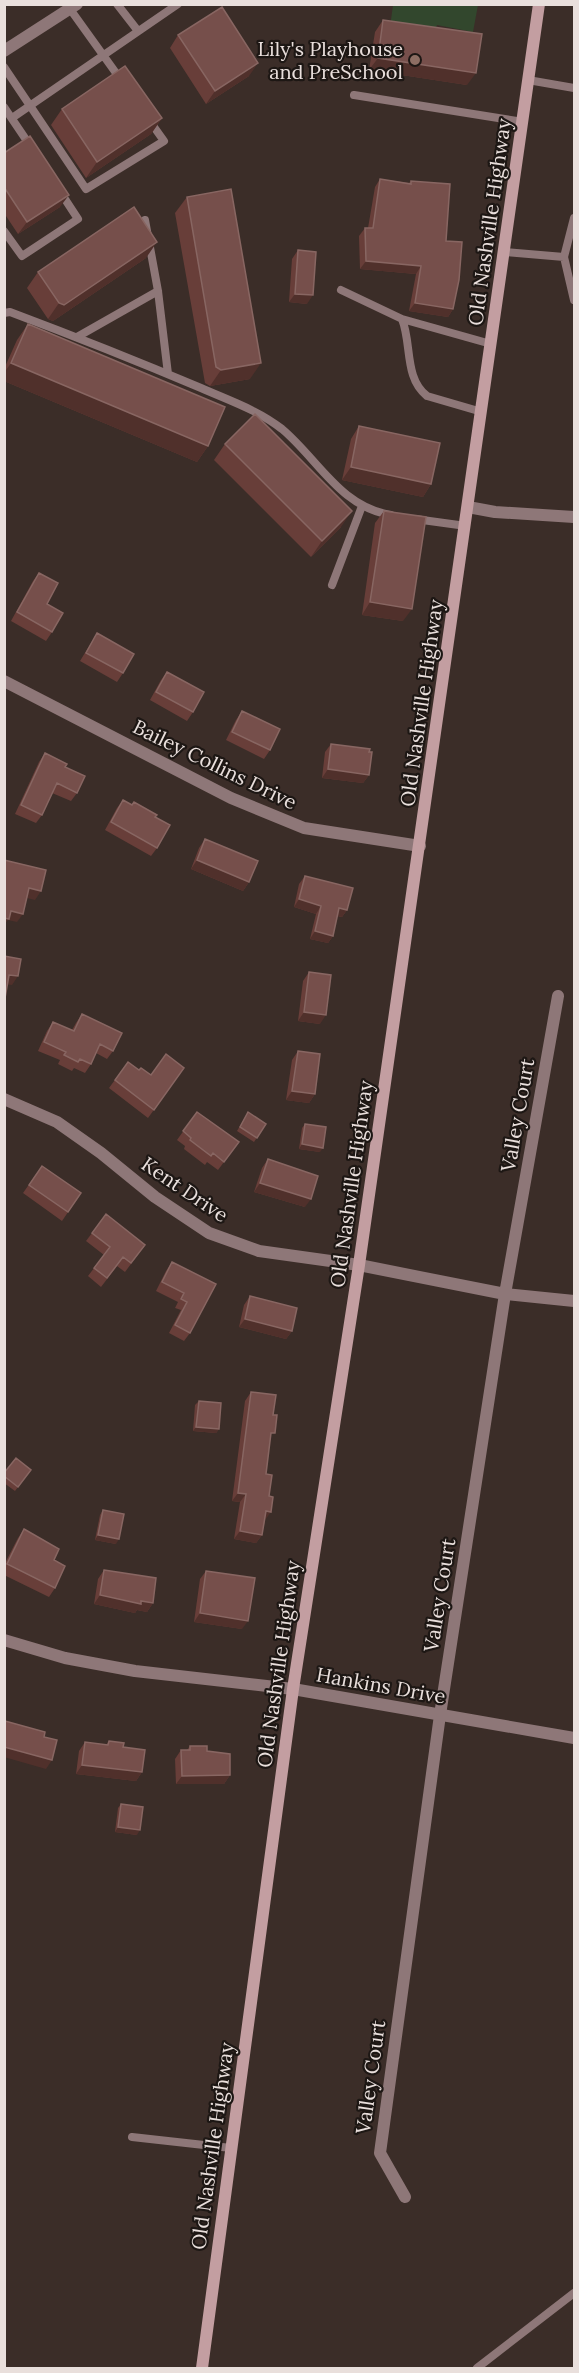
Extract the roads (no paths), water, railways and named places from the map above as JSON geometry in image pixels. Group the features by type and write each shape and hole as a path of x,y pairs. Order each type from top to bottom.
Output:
{"main road":[{"name":"Old Nashville Highway","path":"202,2368 293,1689 359,1265 539,4"}],"street":[{"path":"4,51 74,7"},
{"path":"468,507 495,512 574,517"},
{"name":"Bailey Collins Drive","path":"6,686 231,798 304,828 420,846"},
{"name":"Valley Court","path":"405,2197 380,2153 440,1715 505,1294 558,996"},
{"name":"Kent Drive","path":"4,1099 57,1122 101,1153 155,1197 209,1233 259,1251 359,1265 505,1294 574,1301"},
{"name":"Hankins Drive","path":"4,1640 65,1658 135,1671 293,1689 574,1738"}],"lane":[{"path":"117,4 138,32"},
{"path":"12,118 178,4"},
{"path":"74,7 123,83"},
{"path":"4,68 86,189 164,141 143,112"},
{"path":"528,80 574,88"},
{"path":"354,95 523,122"},
{"path":"4,107 36,155"},
{"path":"4,231 22,256 78,219 54,182"},
{"path":"574,218 564,257 574,300"},
{"path":"145,220 158,291 168,374"},
{"path":"504,252 564,257"},
{"path":"341,290 402,319 491,344"},
{"path":"77,337 158,291"},
{"path":"4,313 10,312 77,337 268,418 292,437 329,480 362,506 395,516"},
{"path":"402,319 407,332 414,381 420,390 427,396 482,412"},
{"path":"332,585 362,506"},
{"path":"406,517 465,526"},
{"path":"132,2137 231,2148"},
{"path":"477,2368 574,2293"}],"place":[{"name":"Lily's Playhouse and PreSchool","path":"415,60"}]}
